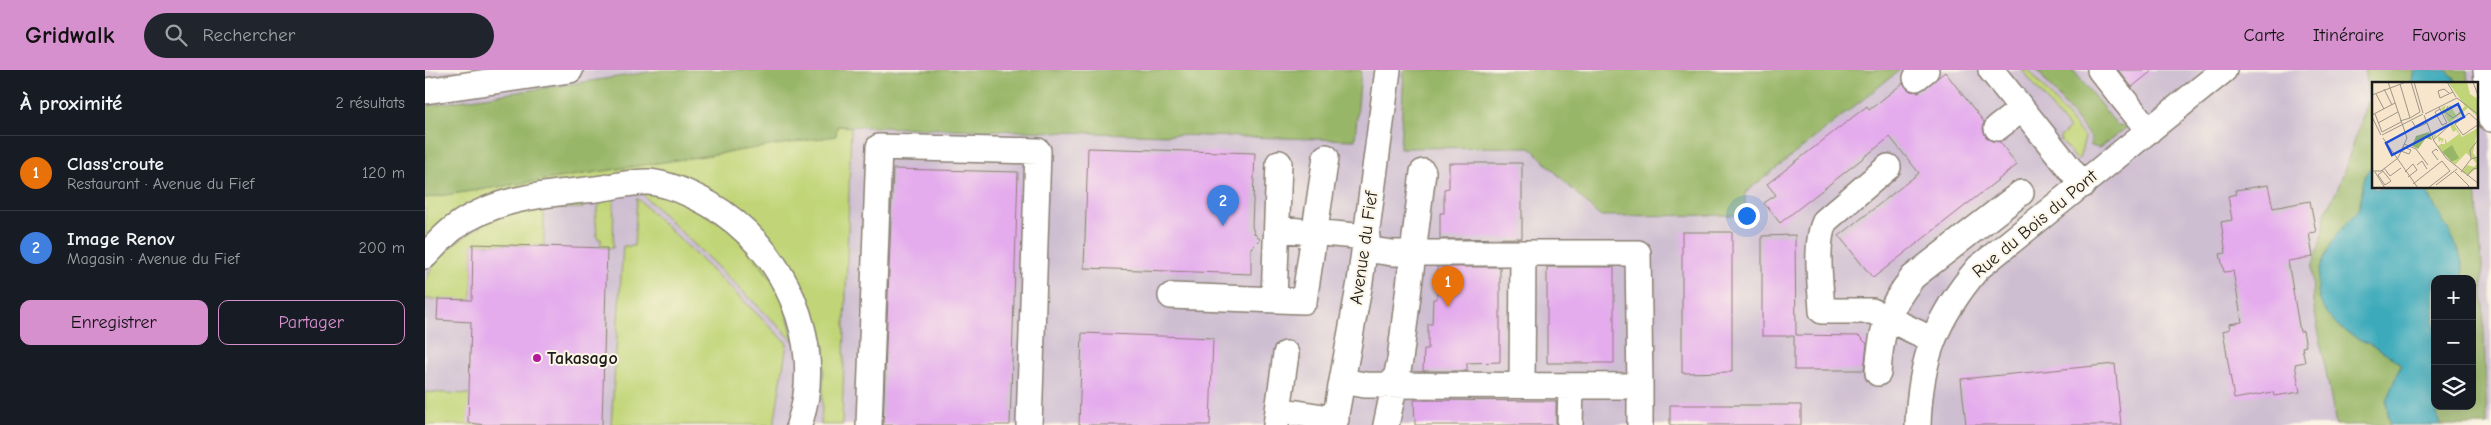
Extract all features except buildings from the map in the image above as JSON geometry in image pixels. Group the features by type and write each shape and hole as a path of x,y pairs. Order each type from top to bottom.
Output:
{"street":[{"path":"425,91 570,70"},
{"name":"Avenue du Fief","path":"1335,422 1366,243 1388,70"},
{"path":"1991,70 2083,185"},
{"path":"2100,70 2149,131"},
{"name":"Rue du Bois du Pont","path":"1918,425 1919,390 1933,340 1957,292 1987,260 2083,185 2224,70"},
{"path":"2485,70 2491,119"},
{"path":"1997,128 2022,109"},
{"path":"869,425 879,146 1038,151 1029,425"},
{"path":"1171,296 1304,301 1326,157"},
{"path":"1274,300 1279,163"},
{"path":"1888,167 1825,221 1820,243 1823,311 1872,312 1888,317 1933,340"},
{"path":"1386,425 1395,385 1423,172"},
{"path":"425,256 455,227 484,210 531,196 649,182 688,192 724,212 745,228 765,251 785,283 799,317 807,349 806,404 799,425"},
{"path":"1878,373 1880,341 1888,317 1902,291 1913,277 2021,193"},
{"path":"1277,229 1315,232 1413,253 1638,253 1640,425"},
{"path":"1967,235 1987,260"},
{"path":"1522,385 1523,253"},
{"path":"1286,354 1277,418 1335,422"},
{"path":"1342,381 1365,385 1640,386"},
{"path":"1570,425 1571,386"}],"shaded area":[{"path":"425,70 2491,70 2491,425 425,425"}],"green space":[{"path":"663,70 1361,70 1355,140 837,126 836,136 425,198 425,106"},
{"path":"1404,70 1900,70 1745,193 1745,215 1599,216 1530,147 1400,148"},
{"path":"2022,70 2029,70 2085,138 2079,159 2076,159 2059,138 2069,129"},
{"path":"2037,70 2073,70 2117,125 2129,126 2099,148 2090,146 2091,138"},
{"path":"2364,70 2414,70 2411,82 2372,82 2372,166 2364,180 2358,209 2336,236 2355,337 2382,349 2401,365 2386,401 2390,425 2336,425 2313,302 2312,267 2324,231 2325,213 2338,188 2369,99"},
{"path":"2446,70 2467,70 2468,82 2457,82"},
{"path":"837,126 851,127 842,425 821,425 825,345 812,345 811,325 697,190 514,193 425,248 425,198 835,136"},
{"path":"2426,189 2476,189 2482,266 2487,425 2440,425 2436,410 2476,410 2476,275 2463,275 2459,250"},
{"path":"641,193 664,195 683,202 731,229 781,291 794,341"},
{"path":"614,196 613,248 601,247 601,239 597,238 596,217 598,207 601,203"},
{"path":"637,198 787,343 774,425 611,425 623,246 634,246"},
{"path":"583,202 583,208 544,208 544,246 473,244 472,300 425,299 425,284 438,260 461,238 475,229 514,211"},
{"path":"425,392 469,394 486,425 425,425"}],"water":[{"path":"2414,70 2446,70 2457,82 2411,82"},
{"path":"2372,166 2372,189 2426,189 2455,243 2463,266 2464,275 2431,275 2431,410 2436,410 2440,425 2390,425 2386,401 2401,365 2385,352 2340,327 2329,317 2322,306 2318,294 2321,267 2337,234 2357,211 2366,175"}],"place":[{"name":"Image Renov","path":"1223,226"},
{"name":"Class'croute","path":"1448,307"},
{"name":"Takasago","path":"537,358"}]}
